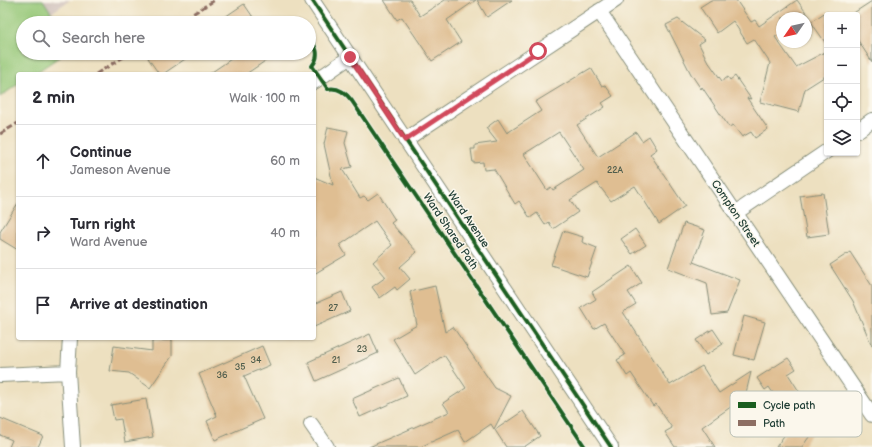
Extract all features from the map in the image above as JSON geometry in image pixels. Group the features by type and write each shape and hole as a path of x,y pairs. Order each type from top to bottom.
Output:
{"street":[{"name":"Ward Avenue","path":"312,0 611,447"},
{"path":"405,140 616,0"},
{"name":"Compton Street","path":"599,11 736,212 868,399 872,415"},
{"path":"316,81 350,57"},
{"path":"860,129 872,120"},
{"path":"736,212 824,153"},
{"path":"70,340 68,372 73,447"},
{"path":"0,375 68,372"},
{"path":"311,424 326,447"}],"shaded area":[{"path":"43,0 70,0 51,13"}],"green space":[{"path":"0,0 43,0 53,16 16,16 16,60 55,60 37,72 16,72 16,85 0,97"}],"building":[{"path":"384,0 410,0 420,16 445,0 476,0 447,20 461,42 432,61 402,17 397,20"},
{"path":"477,0 512,0 487,17"},
{"path":"711,0 736,0 751,22 755,20 759,26 776,14 776,48 783,48 796,67 824,53 824,77 805,89 799,112 760,102 770,63 754,39 747,43 733,21 717,33 700,7"},
{"path":"797,0 806,12 779,12"},
{"path":"872,1 872,62 860,44 860,12 855,12"},
{"path":"244,4 252,16 226,16"},
{"path":"824,13 824,41 812,23 812,21"},
{"path":"678,19 705,40 699,44 707,60 722,81 728,77 730,80 735,76 751,99 747,98 768,129 755,138 751,132 742,137 733,125 729,127 702,87 701,89 691,74 666,25"},
{"path":"149,60 184,60 166,72 158,72"},
{"path":"230,60 267,60 249,72 212,72"},
{"path":"591,68 602,86 605,85 613,96 602,103 605,107 577,125 598,157 636,132 642,141 649,136 657,149 650,154 685,206 659,224 635,186 611,201 597,183 570,200 578,212 553,229 549,222 545,225 537,213 530,218 519,201 515,204 494,169 484,170 483,162 473,163 471,149 475,149 475,145 497,142 486,128 498,119 507,133 541,111 535,102","holes":["559,132 584,170 553,190 551,187 547,190 524,154"]},
{"path":"328,127 348,131 345,143 352,167 342,169 360,198 364,196 368,200 378,193 395,220 391,223 417,252 400,267 410,279 397,290 395,287 380,298 372,287 386,277 373,262 392,245 375,221 340,245 346,255 316,273 316,178 333,185 324,144"},
{"path":"823,193 829,234 807,237 800,196"},
{"path":"16,206 16,249 0,239 0,232"},
{"path":"684,223 705,230 693,262 740,280 727,313 712,315 707,283 668,268"},
{"path":"635,229 646,245 632,254 621,239"},
{"path":"563,231 583,237 582,242 597,248 587,277 551,265"},
{"path":"850,252 872,286 872,346 853,301 830,265"},
{"path":"631,266 642,283 628,292 636,304 623,312 670,385 702,366 719,393 751,372 746,391 730,391 730,407 702,427 715,447 675,447 665,432 672,428 656,404 653,406 631,373 627,376 617,360 625,355 604,323 594,329 581,308 596,299 592,292"},
{"path":"435,286 445,332 453,327 495,388 511,396 494,429 491,424 465,442 458,430 420,447 369,447 449,412 443,403 466,388 444,355 415,375 393,339 417,325 410,292"},
{"path":"342,292 350,311 316,326 316,303"},
{"path":"744,316 765,322 754,360 734,355"},
{"path":"713,329 723,344 706,355 696,340"},
{"path":"370,334 378,353 316,381 308,362"},
{"path":"172,340 172,356 150,388 129,373 110,371 114,346 152,351 152,341"},
{"path":"262,346 270,365 244,376 263,419 215,440 207,421 217,416 199,374"},
{"path":"788,358 796,369 788,374 799,391 772,391 769,387 765,390 757,378"},
{"path":"399,378 407,396 360,417 352,399"},
{"path":"146,399 153,437 125,442 121,419 114,420 111,405"},
{"path":"523,411 540,436 524,447 506,447 495,430"},
{"path":"0,418 43,436 38,447 9,447 12,440 0,435"},
{"path":"783,437 809,437 802,447 776,447"}],"marked path":[{"path":"189,16 215,0"},
{"path":"99,72 119,60"},
{"path":"0,134 16,124"}],"cycle path":[{"name":"Ward Shared Path","path":"312,0 611,447"},
{"name":"Ward Shared Path","path":"316,51 316,58"},
{"name":"Ward Shared Path","path":"316,60 312,66 328,89 342,91 352,101 585,447"}],"route":[{"path":"350,57 405,140 538,51"}]}
